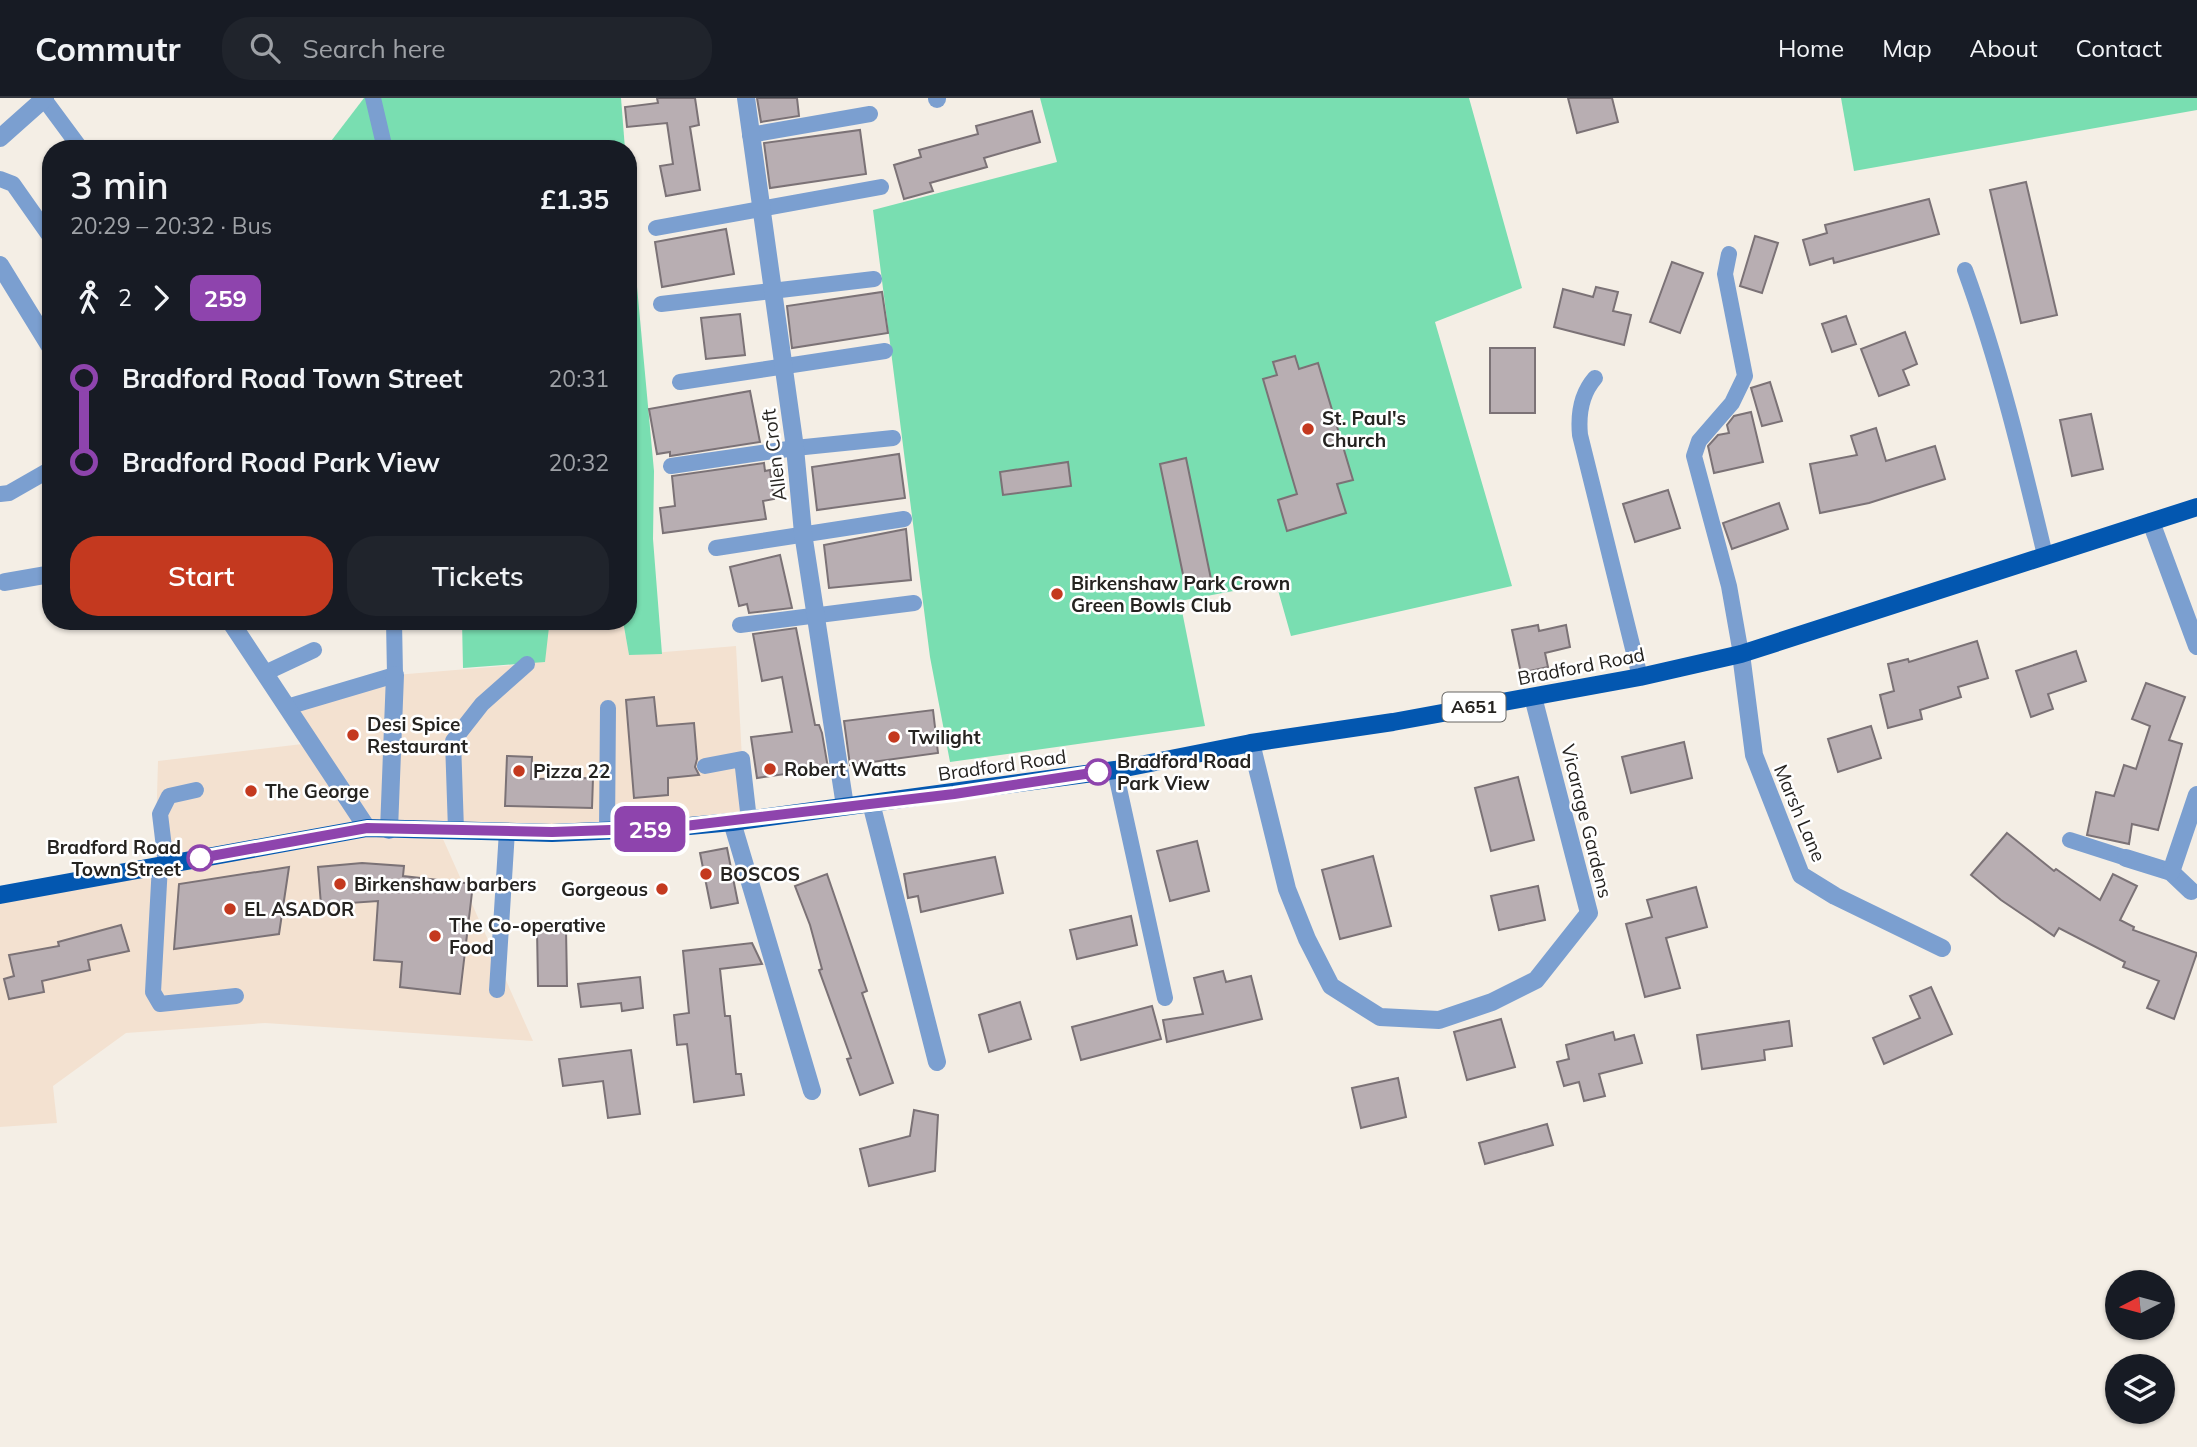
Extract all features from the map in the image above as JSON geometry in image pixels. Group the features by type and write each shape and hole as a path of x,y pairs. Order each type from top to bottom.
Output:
{"main road":[{"name":"Bradford Road","path":"0,895 367,828 607,831 741,821 1115,770 1251,743 1348,730 1640,677 1741,653 2197,507"}],"street":[{"path":"0,138 45,98"},
{"name":"Allen Croft","path":"746,98 795,448 803,533 845,806"},
{"path":"0,265 42,333"},
{"path":"2151,522 2197,646"},
{"path":"5,582 42,576"},
{"path":"238,630 367,828"},
{"name":"Marsh Lane","path":"1741,653 1754,755 1801,875 1835,895 1942,948"},
{"path":"389,830 395,675"},
{"name":"Vicarage Gardens","path":"1251,743 1287,889 1307,939 1331,986 1380,1017 1439,1020 1492,1002 1536,981 1588,913 1533,697"},
{"path":"2171,872 2197,795"},
{"path":"871,803 937,1062"},
{"path":"741,821 812,1091"},
{"path":"2126,858 2171,872 2191,891"}],"lane":[{"path":"45,98 75,140"},
{"path":"373,98 383,140"},
{"path":"750,135 870,114"},
{"path":"0,179 13,184 42,225"},
{"path":"656,228 881,187"},
{"path":"1729,254 1724,274 1745,376 1732,403 1699,441 1694,456 1695,471 1713,522 1729,586 1741,653"},
{"path":"1965,270 1983,318 2020,449 2045,555"},
{"path":"661,304 874,279"},
{"path":"680,382 886,351"},
{"path":"1595,378 1586,388 1580,408 1580,435 1640,677"},
{"path":"671,466 795,448 893,438"},
{"path":"0,494 9,494 42,474"},
{"path":"716,548 904,519"},
{"path":"740,625 914,603"},
{"path":"288,707 395,675 394,630"},
{"path":"265,673 314,650"},
{"path":"456,830 453,741 482,704 527,664"},
{"path":"607,831 608,708"},
{"path":"705,766 741,760 741,821"},
{"path":"1115,770 1165,998"},
{"path":"196,790 169,796 160,814 163,864 153,992 160,1004 236,996"},
{"path":"497,990 507,831"},
{"path":"2070,840 2126,858"}],"shaded area":[{"path":"546,630 625,630 629,655 736,646 742,759 749,820 439,830 533,1041 265,1023 126,1033 53,1086 57,1123 0,1127 0,895 155,866 158,761 311,743 287,707 395,675 527,664"}],"green space":[{"path":"364,98 621,98 624,140 332,140"},
{"path":"1040,98 1469,98 1522,288 1435,322 1512,586 1291,636 1276,583 1180,601 1205,726 950,762 930,657 873,210 1057,162"},
{"path":"1841,98 2197,98 2197,110 1854,171"},
{"path":"637,287 654,471 653,539 662,654 629,655 625,630 637,630"},
{"path":"462,630 549,630 545,662 463,668"}],"building":[{"path":"657,98 695,98 699,125 690,127 700,190 666,196 660,166 673,164 667,123 627,127 625,107 658,103"},
{"path":"757,98 797,98 799,116 761,122"},
{"path":"1568,98 1612,98 1618,122 1577,133"},
{"path":"1032,111 1040,142 984,158 987,167 930,183 933,191 904,199 894,165 921,157 919,150 978,134 976,126"},
{"path":"860,130 866,174 770,188 764,143"},
{"path":"2026,182 2057,315 2021,323 1990,190"},
{"path":"1929,199 1939,234 1834,263 1833,258 1810,265 1803,240 1827,233 1825,225"},
{"path":"726,229 734,274 662,287 655,242"},
{"path":"1755,236 1778,243 1762,293 1740,286"},
{"path":"1672,262 1703,273 1680,333 1650,322"},
{"path":"1596,287 1618,292 1613,311 1631,315 1624,345 1554,327 1563,289 1593,297"},
{"path":"882,292 888,333 792,348 787,306"},
{"path":"740,314 745,355 706,359 701,318"},
{"path":"1846,316 1856,344 1832,352 1822,324"},
{"path":"1905,332 1917,364 1903,370 1909,385 1879,396 1861,349"},
{"path":"1490,348 1535,348 1535,413 1490,413"},
{"name":"St. Paul's Church","path":"1295,356 1299,369 1318,363 1353,480 1337,484 1346,513 1287,531 1278,500 1297,494 1263,379 1277,375 1273,362"},
{"path":"1770,382 1782,421 1762,426 1751,388"},
{"path":"750,391 760,442 670,456 670,452 657,454 649,409"},
{"path":"1751,412 1763,462 1714,473 1708,446 1718,435 1729,433 1727,425 1734,416"},
{"path":"2091,414 2103,469 2072,476 2060,420"},
{"path":"1876,428 1886,461 1935,446 1945,479 1869,503 1820,513 1810,464 1857,455 1851,436"},
{"path":"899,454 905,498 817,510 812,467"},
{"path":"1186,458 1211,579 1185,584 1160,464"},
{"path":"1068,462 1071,486 1003,495 1000,472"},
{"path":"764,463 765,471 770,470 774,499 763,501 766,519 663,533 660,508 675,506 672,476"},
{"path":"1668,490 1680,528 1635,542 1623,504"},
{"path":"1779,503 1788,529 1732,549 1723,523"},
{"path":"906,529 911,580 829,588 824,545"},
{"path":"780,555 792,608 749,613 747,604 739,606 730,567"},
{"path":"1538,625 1539,631 1566,625 1570,647 1545,653 1548,667 1521,673 1512,630"},
{"path":"796,628 815,725 819,725 822,733 828,768 757,778 751,737 792,732 782,677 762,681 753,634"},
{"path":"1977,641 1988,678 1958,687 1961,697 1920,710 1922,719 1888,728 1880,695 1894,691 1888,664 1908,659 1909,662"},
{"path":"2076,651 2086,681 2048,694 2053,709 2031,717 2016,671"},
{"path":"2146,683 2185,697 2169,740 2182,744 2158,830 2132,824 2129,844 2087,835 2096,792 2114,796 2124,765 2136,769 2150,726 2132,719"},
{"path":"654,697 657,726 694,723 697,759 695,767 699,775 668,778 668,795 634,798 626,700"},
{"name":"Twilight","path":"933,710 938,753 850,765 844,721"},
{"path":"1871,726 1881,758 1838,772 1828,739"},
{"path":"1684,742 1692,778 1631,793 1622,757"},
{"path":"507,756 532,757 531,779 593,778 592,808 505,806"},
{"path":"1518,777 1534,840 1491,851 1475,788"},
{"path":"2007,833 2054,871 2056,869 2100,900 2113,874 2137,886 2120,920 2134,927 2133,930 2197,953 2174,1019 2147,1008 2159,981 2123,967 2125,962 2059,928 2054,936 2001,900 1971,875"},
{"path":"1197,841 1209,891 1170,901 1157,851"},
{"path":"727,848 738,903 711,908 700,853"},
{"path":"1373,856 1391,926 1340,939 1322,870"},
{"path":"995,857 1003,893 921,912 918,896 908,898 904,874"},
{"path":"362,863 404,866 403,876 473,884 460,994 400,987 402,962 374,960 378,901 321,905 318,867"},
{"name":"EL ASADOR","path":"289,867 279,934 174,949 179,884"},
{"path":"827,874 867,991 862,993 893,1083 860,1095 847,1059 851,1058 819,970 822,969 810,925 795,886"},
{"path":"1538,886 1545,920 1499,930 1491,896"},
{"path":"1696,887 1707,927 1666,938 1680,988 1645,997 1626,924 1652,917 1647,900"},
{"path":"1131,916 1137,945 1077,959 1070,930"},
{"path":"121,925 129,951 88,960 90,970 42,981 44,992 9,999 4,979 14,976 9,955 59,946 58,942"},
{"path":"566,928 567,986 538,986 537,929"},
{"path":"752,943 762,964 720,969 725,1016 730,1016 736,1074 741,1074 744,1095 694,1102 687,1044 677,1045 674,1015 689,1013 683,951"},
{"path":"1223,971 1226,982 1251,976 1262,1019 1167,1042 1163,1020 1203,1014 1194,978"},
{"path":"640,977 643,1008 622,1011 621,1003 581,1007 578,984"},
{"path":"1931,987 1952,1034 1884,1064 1873,1038 1920,1018 1910,996"},
{"path":"1020,1002 1031,1039 989,1052 979,1015"},
{"path":"1152,1006 1161,1039 1081,1060 1072,1027"},
{"path":"1501,1019 1515,1067 1467,1080 1454,1032"},
{"path":"1789,1021 1792,1046 1764,1050 1765,1060 1702,1069 1697,1035"},
{"path":"1613,1032 1615,1040 1634,1035 1642,1063 1599,1074 1605,1096 1584,1101 1579,1082 1564,1086 1557,1062 1569,1059 1566,1045"},
{"path":"631,1050 640,1114 608,1118 603,1081 563,1086 559,1059"},
{"path":"1398,1078 1406,1117 1361,1128 1352,1088"},
{"path":"914,1110 938,1115 935,1171 869,1186 860,1149 910,1136"},
{"path":"1547,1124 1553,1145 1485,1164 1479,1143"}],"bus line":[{"name":"259","path":"200,858 367,828 552,832 668,828 732,822 954,794 1098,772"}],"place":[{"name":"St. Paul's Church","path":"1308,429"},
{"name":"Birkenshaw Park Crown Green Bowls Club","path":"1057,594"},
{"name":"Desi Spice Restaurant","path":"353,735"},
{"name":"Twilight","path":"894,737"},
{"name":"Robert Watts","path":"770,769"},
{"name":"Pizza 22","path":"519,771"},
{"name":"Bradford Road Park View","path":"1098,772"},
{"name":"The George","path":"251,791"},
{"name":"Bradford Road Town Street","path":"200,858"},
{"name":"BOSCOS","path":"706,874"},
{"name":"Birkenshaw barbers","path":"340,884"},
{"name":"Gorgeous","path":"662,889"},
{"name":"EL ASADOR","path":"230,909"},
{"name":"The Co-operative Food","path":"435,936"}]}
